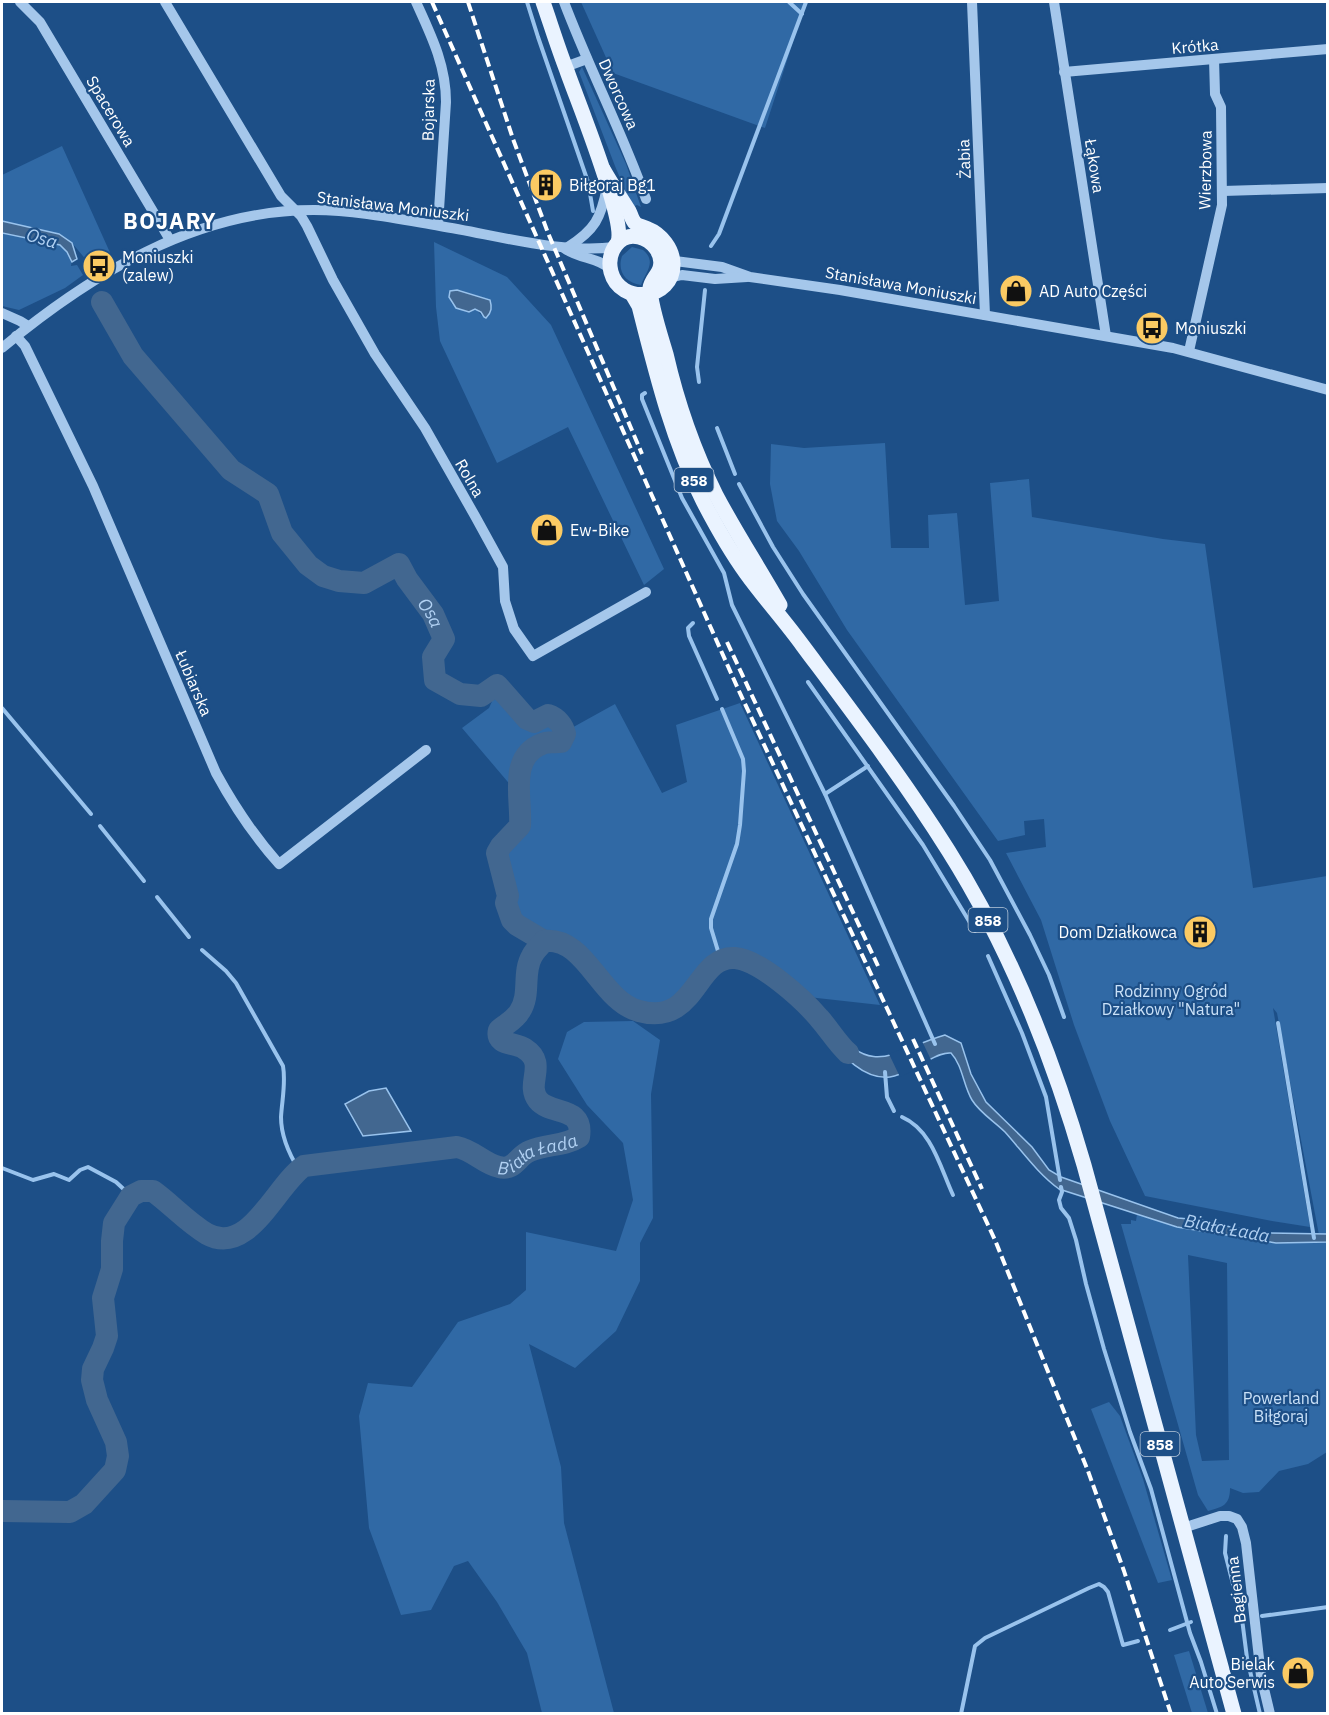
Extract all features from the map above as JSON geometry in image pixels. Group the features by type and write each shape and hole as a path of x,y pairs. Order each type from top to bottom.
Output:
{"main road":[{"path":"543,2 603,169 620,231 611,257 610,269"},
{"path":"603,169 636,224 661,238 668,248 666,257 650,286 651,293"},
{"path":"617,244 626,237 640,237 652,244 673,267 663,287 640,296 632,294"},
{"name":"858","path":"610,269 617,284 632,294 639,306 665,406 684,459 703,501 745,572 802,644 948,850 993,928 1034,1017 1062,1091 1076,1138 1234,1713"},
{"name":"858","path":"651,293 668,366 700,459 728,516 802,644"}],"street":[{"name":"Spacerowa","path":"20,2 40,22 170,240"},
{"path":"165,2 281,196 294,210"},
{"name":"Bojarska","path":"416,2 437,49 446,84 438,225"},
{"name":"Dworcowa","path":"564,2 646,199"},
{"name":"Żabia","path":"972,2 985,315"},
{"name":"Łąkowa","path":"1054,2 1106,336"},
{"name":"Krótka","path":"1064,72 1328,49"},
{"path":"565,68 587,59"},
{"name":"Wierzbowa","path":"1189,351 1220,212 1222,191 1221,107 1215,94 1214,59"},
{"path":"566,247 589,232 598,221 608,184"},
{"path":"1222,191 1328,188"},
{"name":"Stanisława Moniuszki","path":"2,348 61,301 105,273 170,240 232,219 294,210 348,212 566,247 617,244"},
{"name":"Rolna","path":"294,210 307,226 333,280 375,354 425,428 498,557 503,567 505,601 514,629 533,656 646,592"},
{"name":"Stanisława Moniuszki","path":"566,247 574,255 605,264 610,269"},
{"name":"Stanisława Moniuszki","path":"666,257 722,267 750,277 1189,351 1328,390"},
{"name":"Stanisława Moniuszki","path":"669,278 682,275 716,279 750,277"},
{"path":"2,313 28,326"},
{"name":"Łubiarska","path":"16,336 25,346 93,486 216,773 231,800 263,846 279,864 426,750"},
{"name":"Bagienna","path":"1183,1528 1220,1516 1233,1517 1240,1523 1246,1543 1261,1676 1270,1713"}],"green space":[{"path":"581,2 806,2 765,128 613,73"},
{"path":"582,67 626,164 641,207 637,205 632,207 579,72"},
{"path":"62,146 112,257 93,268 72,243 59,234 2,221 2,175"},
{"path":"2,233 60,245 70,257 71,266 77,265 83,275 65,288 19,310 2,306"},
{"path":"434,242 507,277 551,325 664,569 644,585 568,427 497,463 440,341 436,307","holes":["460,290 490,300 482,316 475,308 467,312 452,304 449,297"]},
{"path":"632,247 643,250 650,263 641,285 627,279 621,267 622,256"},
{"name":"Rodzinny Ogród Działkowy \"Natura\"","path":"885,443 891,548 929,548 928,515 957,513 965,605 999,601 990,483 1029,479 1032,517 1205,544 1253,888 1327,876 1327,1234 1319,1235 1277,1013 1273,1008 1310,1227 1145,1196 1110,1121 1074,1025 1041,920 1006,853 1046,847 1044,819 1024,821 1025,835 998,841 847,630 799,551 777,521 770,484 771,444 804,448"},
{"path":"498,688 532,725 552,720 561,729 559,740 538,743 526,753 518,768 513,788 462,728 489,708"},
{"path":"740,703 880,1005 808,997 800,988 781,977 768,962 724,950 714,954 698,970 676,1000 649,1008 632,1001 568,937 553,931 537,932 514,917 509,902 517,897 517,892 507,887 500,862 506,846 517,830 523,830 520,798 521,776 530,757 543,747 560,745 567,736 568,730 615,704 662,793 687,782 676,725"},
{"path":"633,1021 660,1040 651,1094 653,1218 640,1243 640,1281 616,1331 575,1368 529,1344 561,1467 564,1523 614,1713 542,1713 527,1653 497,1602 468,1561 454,1566 431,1610 401,1615 369,1528 359,1416 368,1383 412,1387 458,1322 510,1304 526,1290 526,1232 616,1251 633,1200 623,1143 587,1105 558,1059 567,1032 584,1022"},
{"name":"Powerland Biłgoraj","path":"1137,1214 1177,1227 1276,1243 1327,1242 1327,1452 1308,1464 1279,1471 1259,1492 1243,1493 1230,1488 1227,1502 1208,1511 1198,1495 1121,1224 1131,1224 1131,1220 1136,1221","holes":["1188,1255 1227,1263 1229,1460 1202,1461 1196,1435"]},
{"path":"1109,1402 1120,1416 1143,1479 1172,1580 1158,1583 1091,1409"},
{"path":"1189,1651 1208,1713 1192,1713 1174,1655"}],"water":[{"path":"2,221 59,234 72,243 77,259 72,262 60,245 2,233"},
{"path":"457,290 490,300 491,309 486,318 475,309 469,312 456,308 449,297 450,291"},
{"path":"832,1027 860,1053 873,1057 898,1053 945,1035 961,1043 971,1074 986,1102 1032,1147 1049,1170 1061,1177 1178,1218 1211,1221 1230,1227 1266,1233 1327,1234 1327,1242 1276,1243 1177,1227 1059,1189 1037,1169 1005,1132 975,1105 951,1053 944,1053 899,1075 880,1077 861,1070 845,1057 825,1034"},
{"path":"386,1088 411,1131 363,1136 345,1104 369,1091"}],"pier":[{"path":"922,1041 932,1062 900,1077 889,1054"}],"waterway":[{"path":"527,2 588,182 593,211"},
{"path":"789,2 802,14"},
{"path":"711,246 719,234 806,2"},
{"path":"699,382 697,367 705,290"},
{"name":"Osa","path":"102,302 133,356 231,470 268,494 282,533 308,565 323,576 339,581 364,583 399,564 407,579 433,614 444,639 433,657 435,680 460,694 481,696 497,685 527,719 534,722 548,715 561,725 565,734 561,742 542,744 531,750 524,758 519,780 520,826 497,853 508,896 506,903 512,920 544,941"},
{"path":"645,393 642,399 682,498 724,573 732,605 825,794 935,1044"},
{"path":"717,428 735,474"},
{"path":"739,484 773,547 803,594 990,860 1049,975 1064,1017"},
{"path":"693,623 688,628 689,636 717,699"},
{"path":"808,682 923,845 975,931"},
{"path":"2,708 91,814"},
{"path":"721,961 711,928 711,919 737,844 744,771 743,759 722,709"},
{"path":"825,794 868,766"},
{"path":"100,826 144,881"},
{"path":"157,897 189,937"},
{"name":"Biała Łada","path":"2,1511 70,1512 84,1504 115,1470 118,1456 116,1442 97,1400 92,1380 93,1369 107,1336 103,1298 112,1269 114,1223 131,1196 141,1191 153,1191 207,1234 222,1238 236,1236 249,1228 304,1166 457,1147 488,1163 504,1168 509,1167 530,1151 579,1137 577,1120 572,1115 544,1105 538,1100 534,1087 536,1067 532,1055 521,1047 503,1041 499,1035 499,1030 520,1011 525,998 529,963 544,941 559,942 571,948 625,1005 639,1011 658,1013 673,1009 684,1000 711,967 722,960 735,958 745,960 768,973 792,991 823,1022 848,1053"},
{"path":"202,950 236,983 283,1066 282,1131 299,1170"},
{"path":"988,956 1022,1033 1046,1097 1060,1180"},
{"path":"1278,1023 1314,1238"},
{"path":"885,1072 887,1097 894,1111"},
{"path":"902,1117 912,1123 928,1140 953,1195"},
{"path":"2,1168 33,1180 54,1174 69,1180 80,1170 88,1167 116,1182 131,1196"},
{"path":"1061,1187 1059,1200 1061,1208 1069,1218 1076,1240 1104,1349 1151,1489 1190,1633 1217,1714"},
{"path":"1226,1536 1225,1553 1242,1619 1247,1658 1260,1714"},
{"path":"961,1714 975,1646 985,1638 1089,1588 1099,1584 1108,1592 1123,1645 1138,1641"},
{"path":"1262,1616 1328,1607"},
{"path":"1170,1630 1191,1622"}],"railway":[{"path":"432,2 739,691 995,1240 1088,1471 1171,1714"},
{"path":"468,2 513,139 548,233 642,454"},
{"path":"727,642 878,966"},
{"path":"913,1039 982,1189"}],"place":[{"name":"Biłgoraj Bg1","path":"546,185"},
{"name":"Moniuszki (zalew)","path":"99,266"},
{"name":"AD Auto Części","path":"1016,291"},
{"name":"Moniuszki","path":"1152,328"},
{"name":"Ew-Bike","path":"547,530"},
{"name":"Dom Działkowca","path":"1200,932"},
{"name":"Bielak Auto Serwis","path":"1298,1673"}],"district":[{"name":"BOJARY","path":"170,220"}]}
